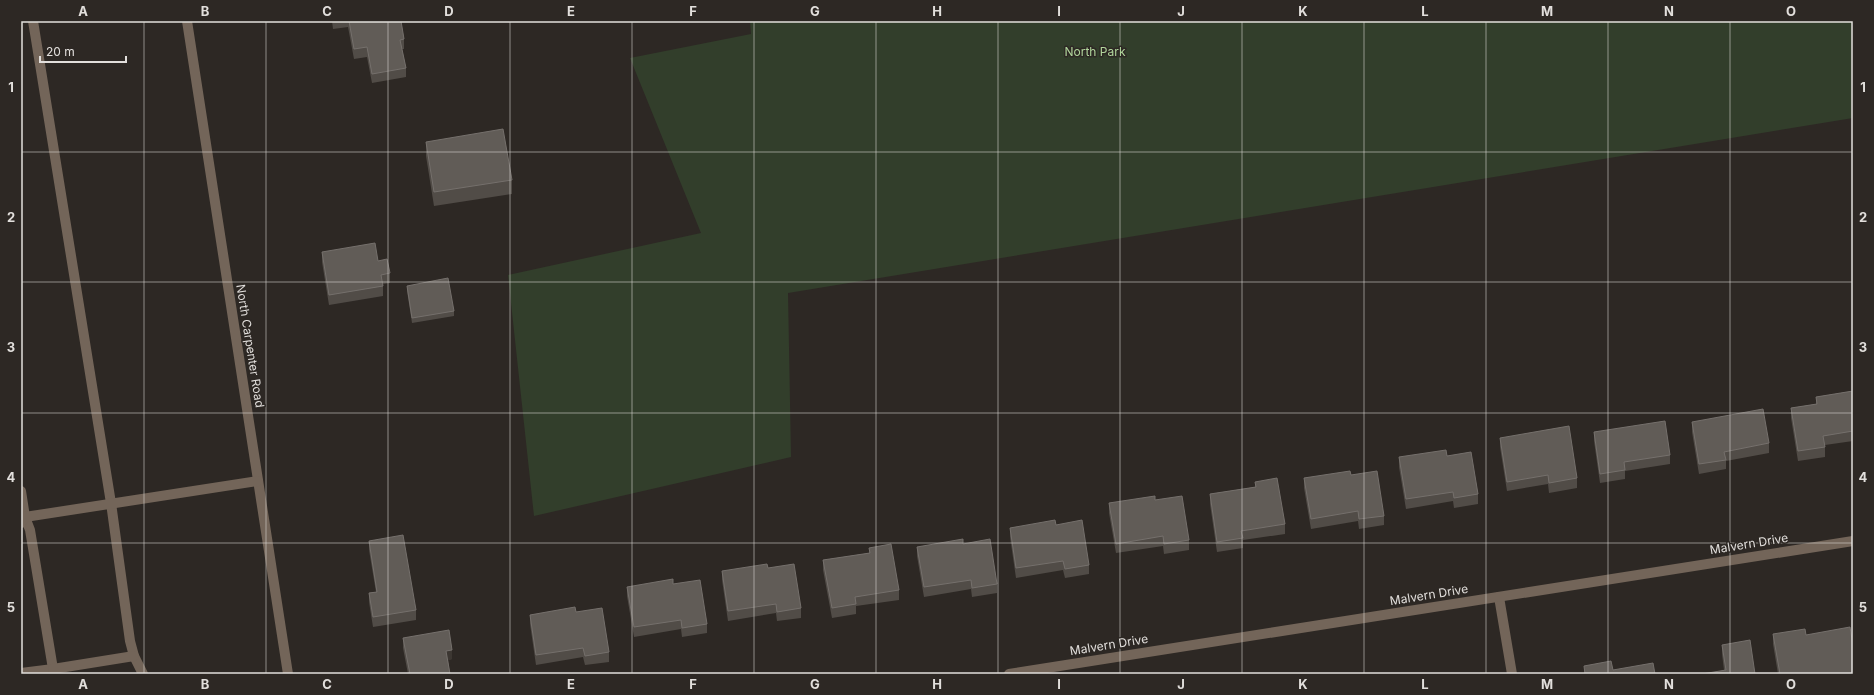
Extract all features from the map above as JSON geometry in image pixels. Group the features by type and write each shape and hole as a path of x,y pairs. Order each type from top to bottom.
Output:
{"street":[{"path":"33,21 111,503 130,641 134,656 143,674"},
{"name":"North Carpenter Road","path":"187,21 288,674"},
{"path":"23,520 111,503 258,481"},
{"path":"21,491 23,520 30,530 53,668"},
{"name":"Malvern Drive","path":"1008,674 1853,541"},
{"path":"1499,597 1512,674"},
{"path":"21,673 134,656"}],"green space":[{"name":"North Park","path":"750,21 1853,21 1853,118 788,293 791,457 534,516 508,275 701,233 630,58 751,34"}],"building":[{"path":"349,21 401,21 404,39 400,40 406,68 372,74 367,47 354,49"},
{"path":"503,129 512,180 434,192 426,142"},
{"path":"375,243 378,261 387,259 390,273 381,275 383,286 329,295 322,252"},
{"path":"448,278 454,311 412,318 407,286"},
{"path":"1853,391 1853,431 1823,436 1825,447 1798,451 1791,408 1817,404 1816,397"},
{"path":"1763,409 1769,443 1724,452 1726,460 1699,464 1692,422"},
{"path":"1665,421 1670,455 1624,462 1625,470 1600,474 1594,432"},
{"path":"1569,426 1577,478 1549,483 1548,475 1507,482 1500,438"},
{"path":"1446,450 1447,456 1471,452 1478,494 1454,498 1453,492 1406,499 1399,457"},
{"path":"1350,471 1351,475 1377,471 1384,516 1359,519 1358,511 1311,519 1304,478"},
{"path":"1277,478 1285,524 1241,531 1243,538 1217,542 1210,494 1256,487 1255,482"},
{"path":"1155,496 1155,500 1182,496 1189,540 1164,544 1163,536 1116,544 1109,503"},
{"path":"1055,520 1056,525 1082,520 1089,565 1065,569 1063,561 1016,568 1010,528"},
{"path":"403,535 416,610 373,617 369,593 377,592 369,541"},
{"path":"963,539 963,544 990,539 997,584 972,588 971,580 924,587 917,547"},
{"path":"891,544 899,590 855,597 856,604 832,608 823,560 870,553 869,548"},
{"path":"767,564 768,568 794,564 801,608 777,612 776,604 728,611 722,571"},
{"path":"673,579 673,584 700,580 707,624 682,628 681,620 634,627 627,587"},
{"path":"575,607 576,612 602,608 609,652 585,656 583,648 536,655 530,615"},
{"path":"1850,627 1853,646 1853,674 1780,674 1773,634 1805,629 1806,635"},
{"path":"449,630 452,650 446,651 450,674 410,674 403,638"},
{"path":"1750,640 1755,674 1702,674 1726,670 1722,645"},
{"path":"1611,661 1613,670 1653,663 1655,674 1585,674 1584,666"}]}
